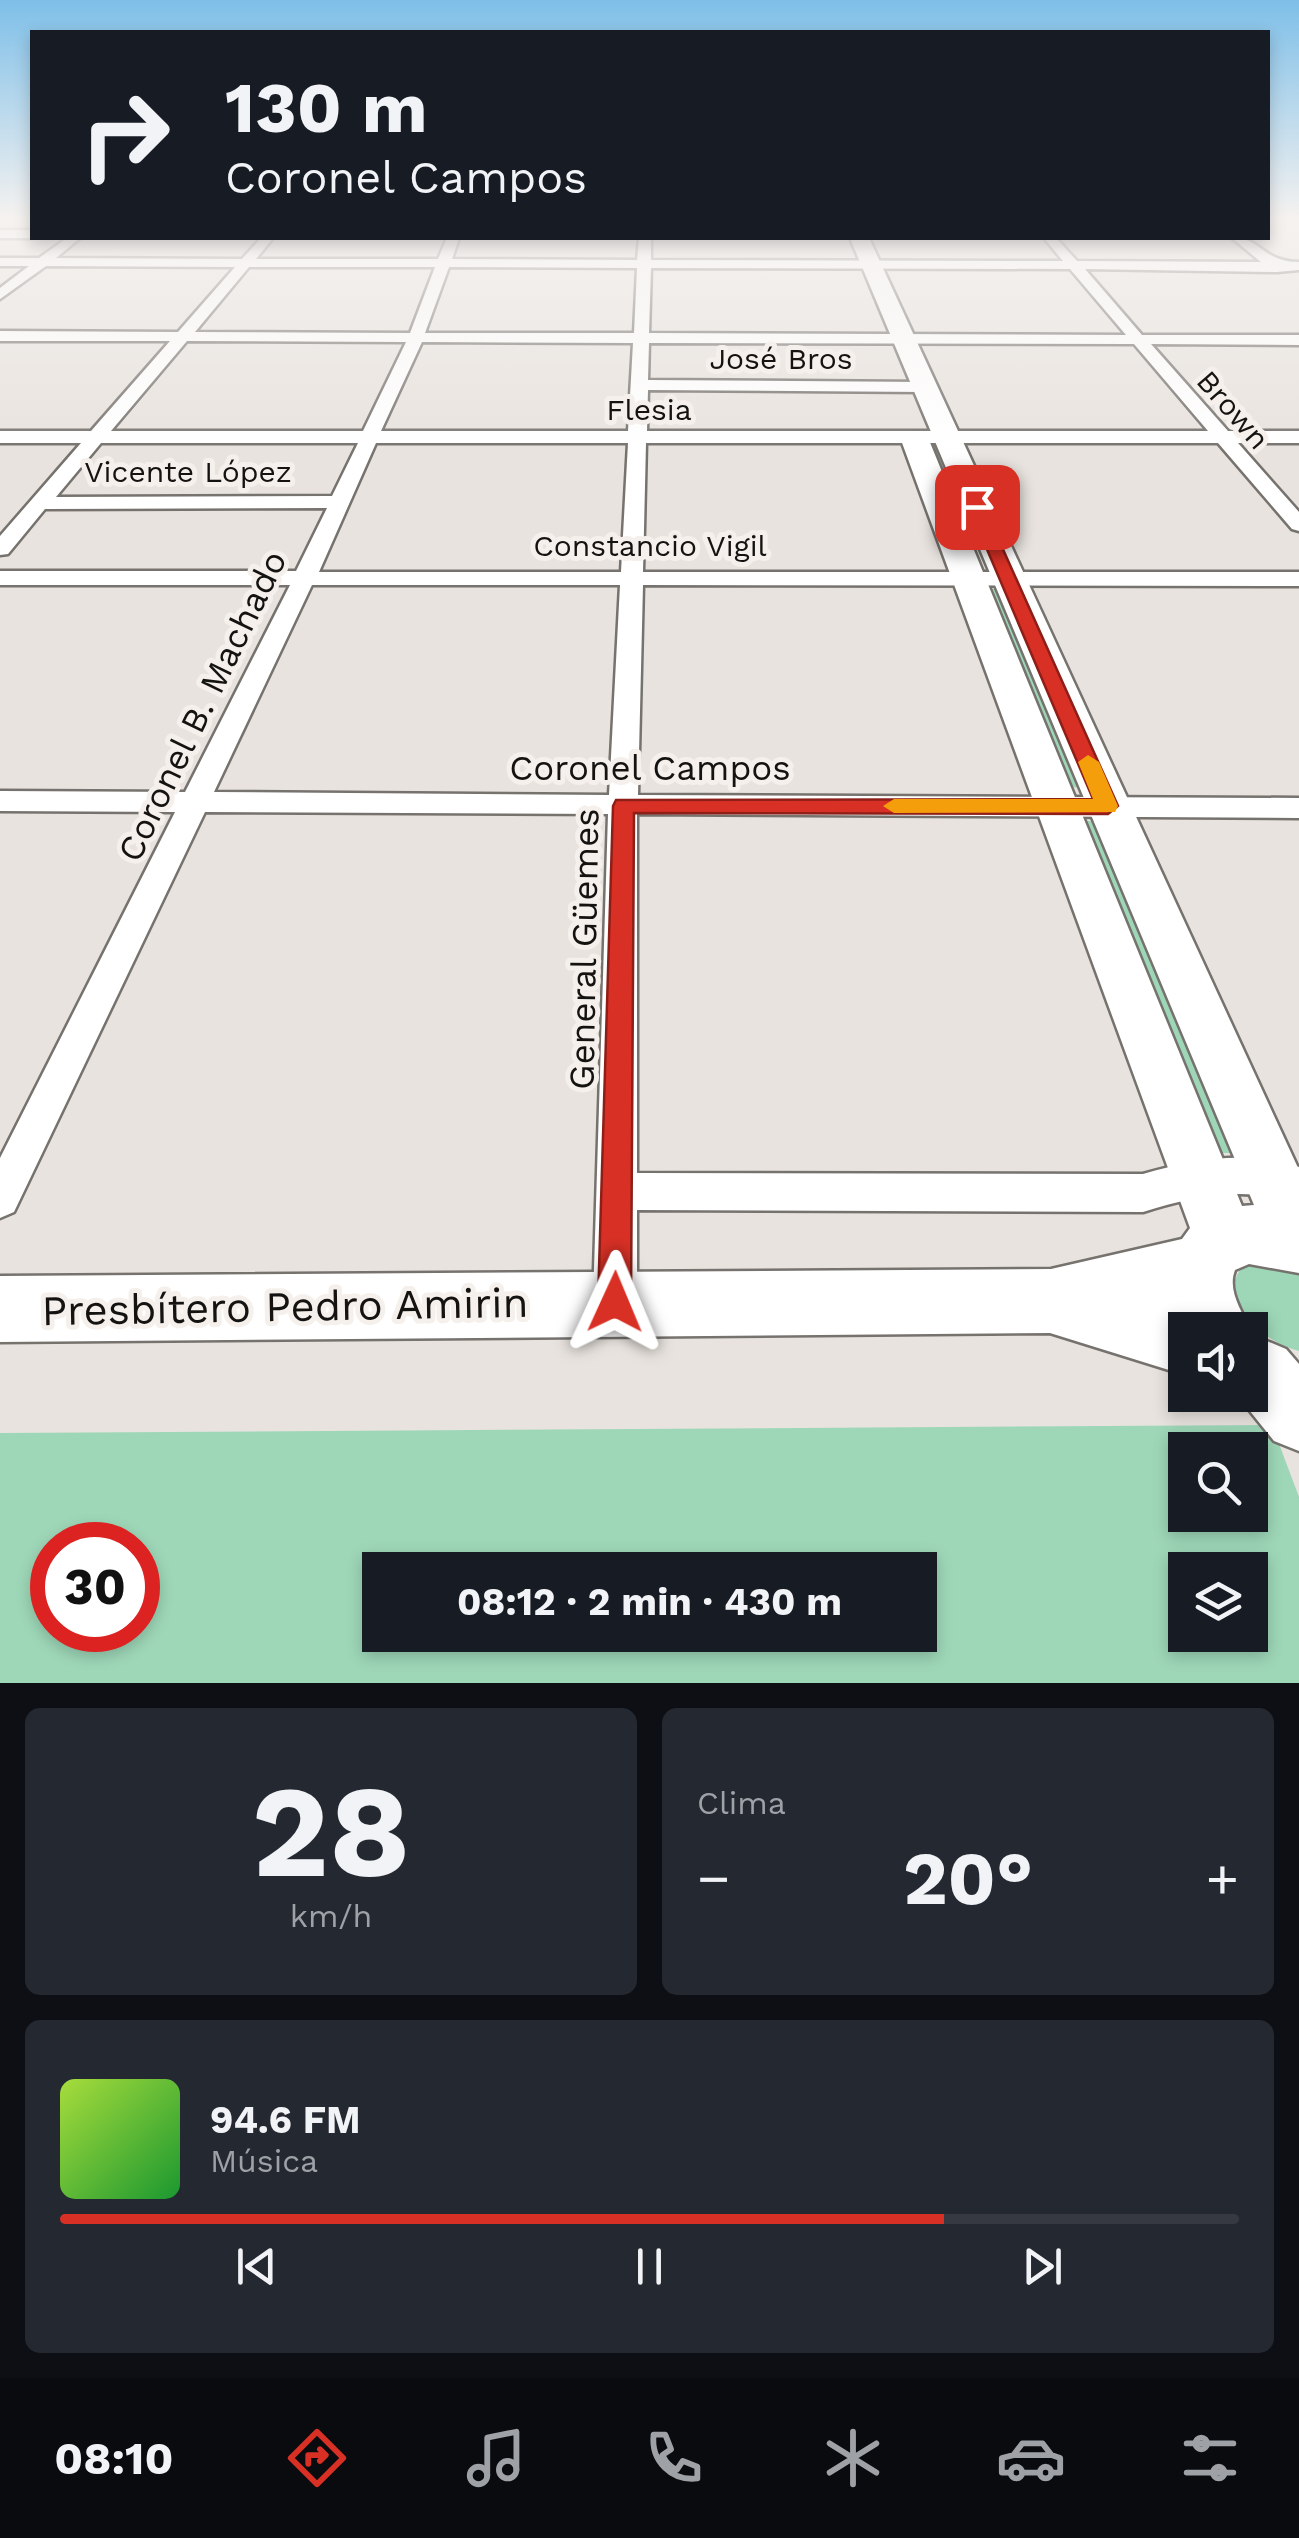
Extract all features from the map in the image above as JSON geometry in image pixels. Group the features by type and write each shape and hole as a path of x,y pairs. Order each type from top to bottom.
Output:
{"main road":[{"path":"872,296 989,578 1108,806 1286,1180 1299,1240"},
{"path":"989,578 1060,806 1200,1176 1213,1251 1203,1300 1213,1312"},
{"name":"Presbítero Pedro Amirin","path":"0,1309 1051,1301 1213,1251 1259,1232 1299,1240"},
{"name":"Presbítero Pedro Amirin","path":"1051,1301 1168,1337"}],"street":[{"path":"0,549 215,296"},
{"name":"Coronel B. Machado","path":"0,1199 304,578 416,337 431,296"},
{"name":"General Güemes","path":"615,1302 624,806 641,296"},
{"name":"Brown","path":"1100,296 1299,525"},
{"path":"0,336 1299,340"},
{"name":"José Bros","path":"638,385 909,387"},
{"name":"Flesia","path":"0,436 1299,437"},
{"name":"Vicente López","path":"40,502 337,502"},
{"name":"Constancio Vigil","path":"0,578 1299,579"},
{"name":"Coronel Campos","path":"0,802 1299,808"},
{"path":"617,1191 1143,1193 1200,1176 1286,1180"}],"green space":[{"path":"984,589 1003,589 1091,788 1068,787"},
{"path":"1080,821 1104,821 1244,1153 1213,1153"},
{"path":"1249,1261 1299,1268 1299,1351 1268,1337 1268,1312 1243,1312 1234,1288 1237,1274"},
{"path":"1272,1425 1299,1497 1299,1683 0,1683 0,1433"}],"slow traffic":[{"path":"894,806 1108,806 1088,762"}],"route":[{"path":"615,1302 624,806 1108,806 977,507"}]}
